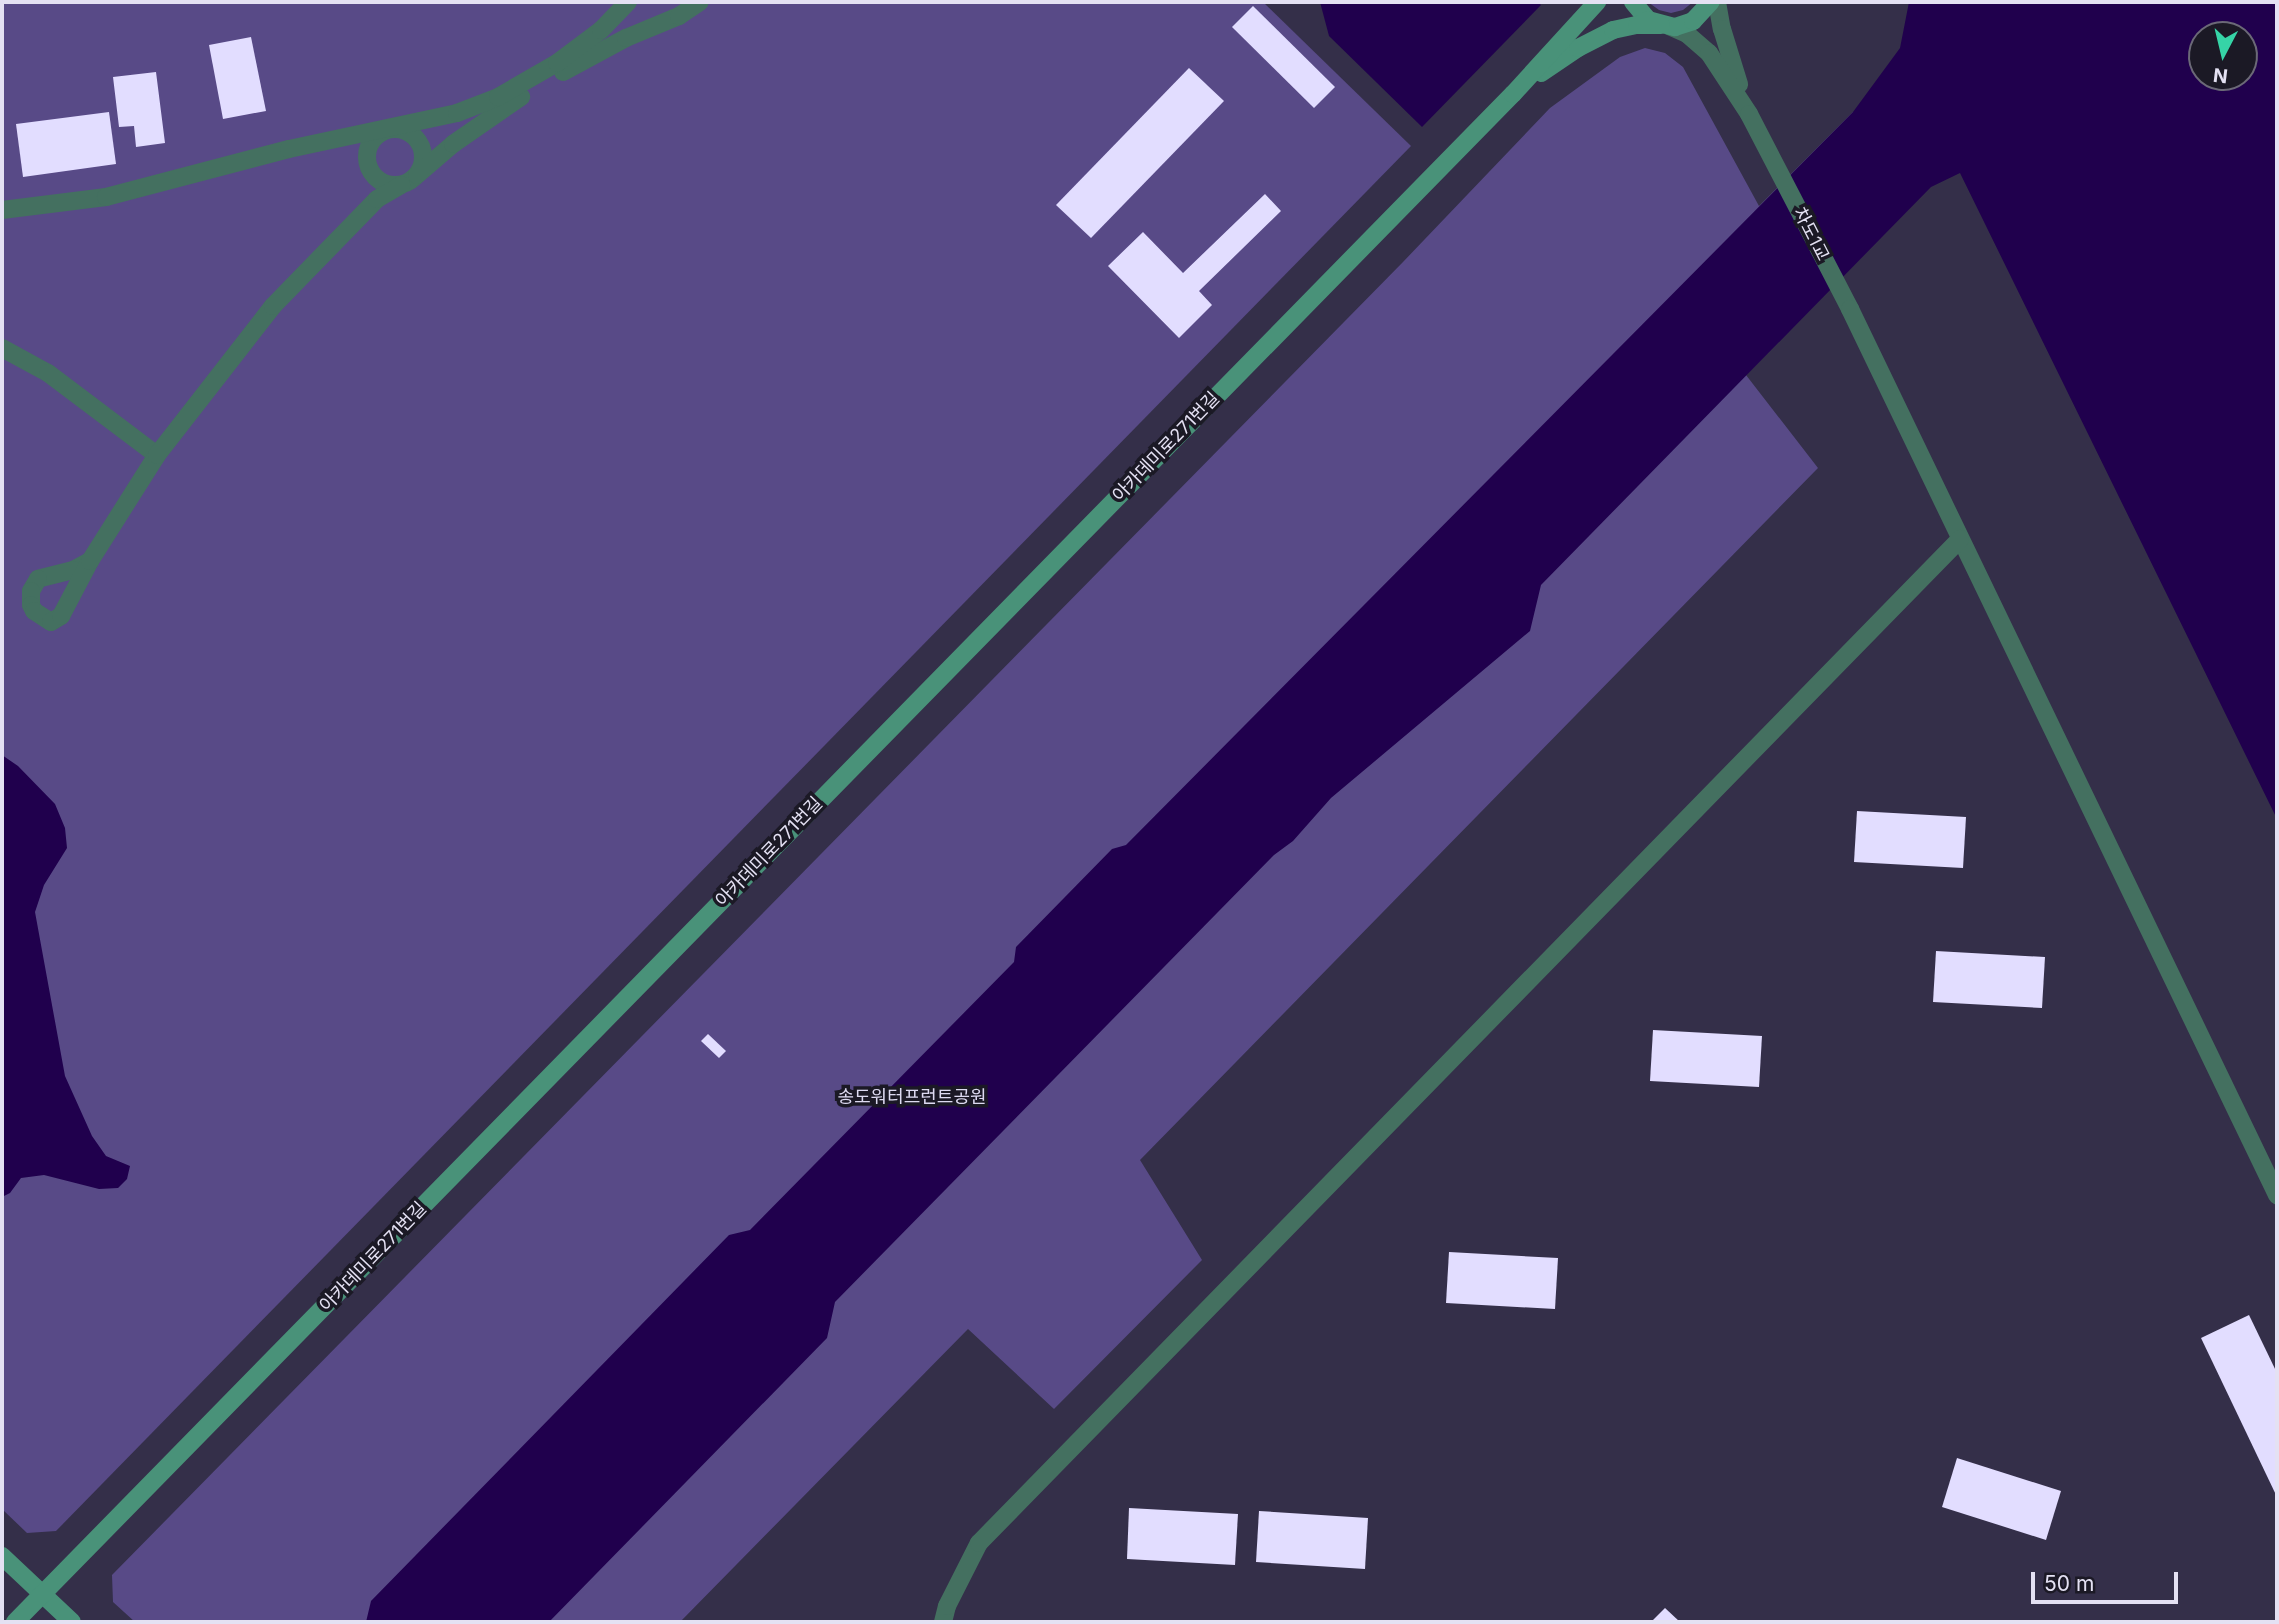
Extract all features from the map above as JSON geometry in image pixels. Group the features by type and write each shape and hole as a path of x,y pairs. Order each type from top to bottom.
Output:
{"street":[{"path":"2,210 106,197 289,149 457,113 498,97 579,48 628,2"},
{"path":"90,561 157,455 273,306 377,199 417,175 453,144 530,92 600,51 671,20 699,2"},
{"path":"1513,94 1597,2"},
{"path":"1633,2 1647,20 1687,34 1709,53 1749,114"},
{"path":"1513,94 1556,61 1613,30 1637,25 1665,26 1693,21 1711,2"},
{"path":"1717,2 1722,29 1749,114"},
{"name":"아카데미로271번길","path":"21,1616 1513,94"},
{"name":"차도1교","path":"1749,114 1850,309 2277,1195"},
{"path":"366,153 374,137 390,129 409,132 422,146 422,166 417,175"},
{"path":"341,139 358,142 366,153 369,170 378,186 377,199"},
{"path":"375,177 391,185 401,185"},
{"path":"2,348 48,373 157,455"},
{"path":"943,1622 947,1606 979,1543 1960,539"},
{"path":"2,1556 72,1622"},
{"path":"2,1617 8,1622"}],"green space":[{"path":"2,2 1263,2 1411,146 56,1531 27,1533 2,1509"},
{"path":"1648,2 1693,2 1683,10 1671,13 1659,10"},
{"name":"송도워터프런트공원","path":"1645,48 1665,53 1683,67 1759,206 1853,112 1931,186 1746,375 1818,468 1140,1160 1202,1260 1054,1409 968,1329 680,1622 135,1622 113,1602 112,1575 1403,262 1550,108 1620,57"}],"shaded area":[{"path":"1320,2 1538,2 1541,5 1422,127 1329,36"},
{"path":"1909,2 2277,2 2277,819 1960,173 1931,187 1541,585 1530,631 1331,798 1293,841 1274,855 835,1302 827,1338 549,1622 366,1622 371,1601 729,1235 750,1230 1014,962 1016,947 1112,849 1126,845 1853,112 1900,48"},
{"path":"2,755 18,766 55,804 65,828 67,848 44,885 35,912 65,1076 92,1136 106,1156 130,1166 127,1179 118,1188 99,1189 44,1175 21,1178 10,1193 2,1197"}],"building":[{"path":"1253,6 1335,87 1314,108 1232,27"},
{"path":"251,37 266,111 223,119 209,45"},
{"path":"1189,68 1224,101 1091,238 1056,205"},
{"path":"156,72 165,143 136,147 134,126 119,127 113,77"},
{"path":"109,112 116,164 23,177 16,124"},
{"path":"1265,194 1281,211 1199,291 1212,305 1179,338 1108,266 1143,232 1183,273"},
{"path":"1857,811 1966,817 1963,868 1854,862"},
{"path":"1936,951 2045,957 2042,1008 1933,1002"},
{"path":"1653,1030 1762,1036 1759,1087 1650,1081"},
{"path":"708,1034 726,1051 719,1058 701,1041"},
{"path":"1449,1252 1558,1258 1555,1309 1446,1303"},
{"path":"2249,1315 2277,1373 2277,1497 2201,1338"},
{"path":"1957,1458 2061,1491 2046,1540 1942,1507"},
{"path":"1129,1508 1238,1514 1235,1565 1127,1559"},
{"path":"1259,1511 1368,1518 1365,1569 1256,1562"},
{"path":"1665,1608 1680,1622 1651,1622"}]}
